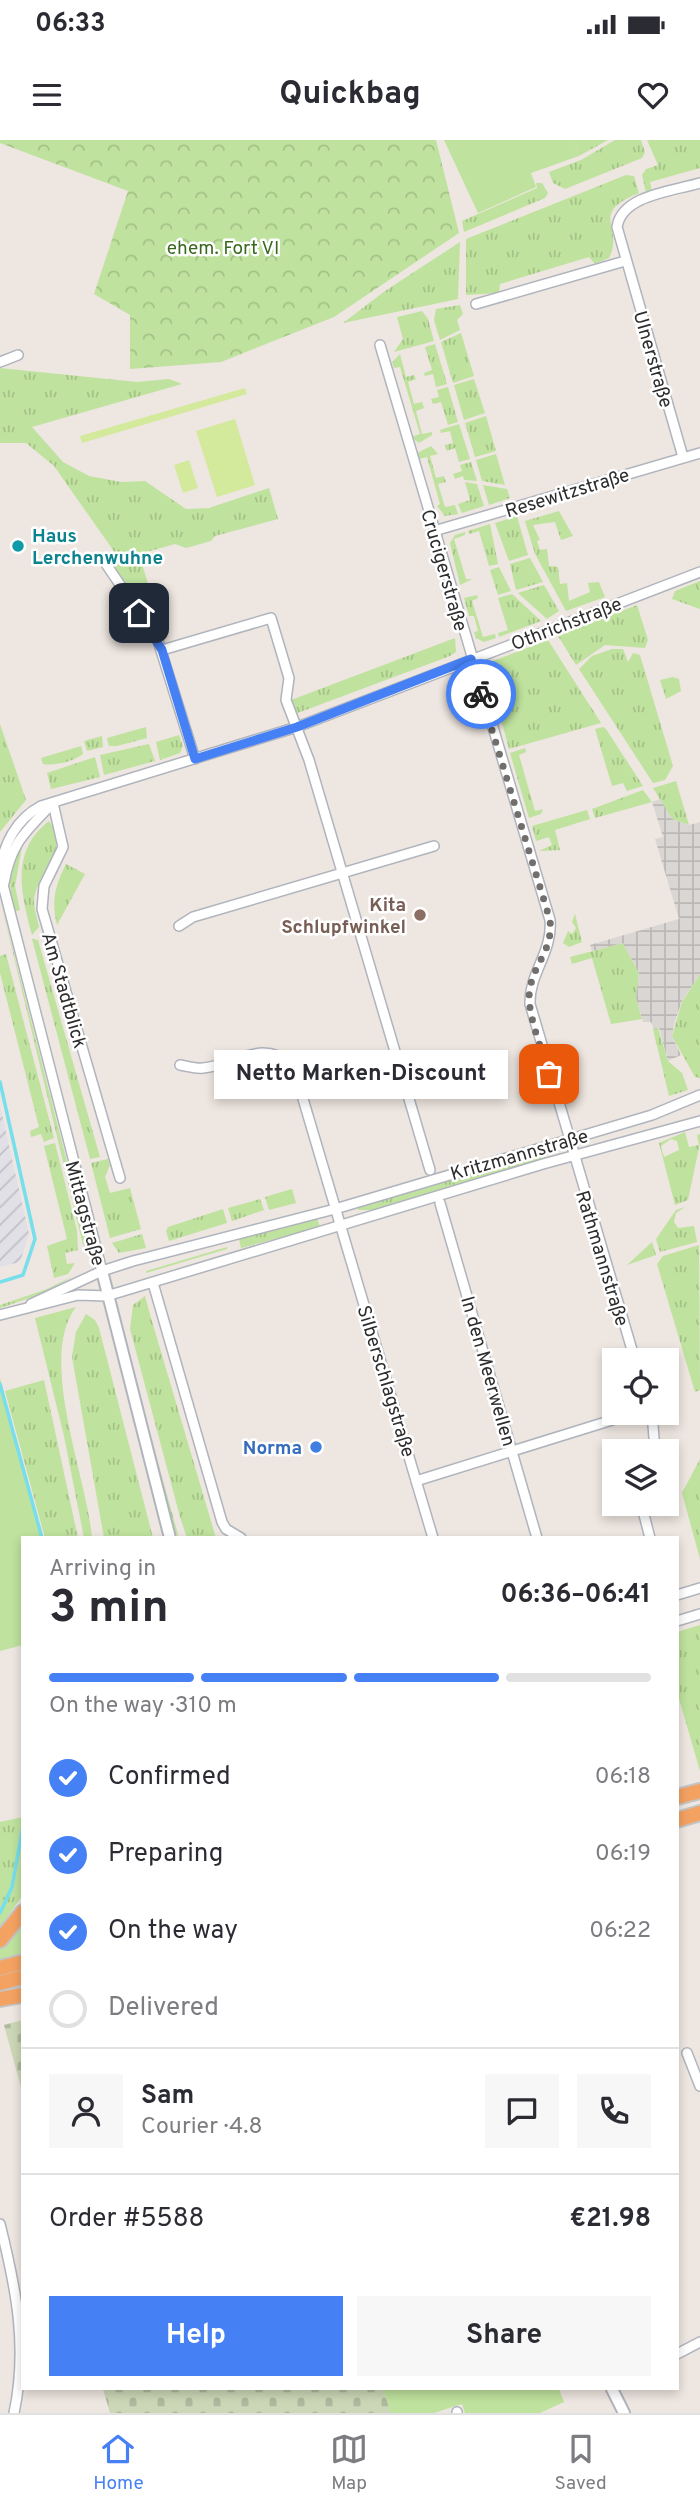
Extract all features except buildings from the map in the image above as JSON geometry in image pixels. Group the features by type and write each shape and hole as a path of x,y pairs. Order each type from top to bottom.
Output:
{"highway":[{"path":"679,1796 700,1791"},
{"path":"679,1811 700,1805"},
{"path":"679,1819 700,1813"},
{"path":"0,1940 21,1914"},
{"path":"0,1968 21,1963"},
{"path":"0,1983 21,1978"},
{"path":"0,1999 21,1995"}],"street":[{"name":"Ulnerstraße","path":"683,457 617,227 624,209 635,202 700,183"},
{"path":"476,304 625,261"},
{"name":"Crucigerstraße","path":"380,345 550,920 549,948 532,981 530,1004 572,1156"},
{"path":"0,362 18,355"},
{"name":"Resewitzstraße","path":"434,531 700,453"},
{"path":"106,564 162,650 195,759"},
{"name":"Othrichstraße","path":"53,803 297,727 700,572"},
{"path":"162,650 271,618 289,678 286,700 297,727 430,1170"},
{"path":"4,888 17,843 53,803"},
{"name":"Mittagstraße","path":"53,803 36,808 15,830 4,852 0,872 102,1271 106,1296 169,1536"},
{"name":"Am Stadtblick","path":"53,803 63,847 44,886 41,907 120,1178"},
{"path":"179,926 193,917 434,846"},
{"path":"180,1065 201,1069 254,1053 270,1052 293,1065 340,1224"},
{"name":"Kritzmannstraße","path":"0,1315 102,1271 226,1235 335,1209 671,1109 700,1096"},
{"name":"Kritzmannstraße","path":"26,1306 78,1295 106,1296 245,1257 340,1224 700,1121"},
{"name":"Rathmannstraße","path":"572,1156 631,1348"},
{"name":"In den Meerwellen","path":"440,1203 536,1536"},
{"name":"Silberschlagstraße","path":"340,1224 432,1536"},
{"path":"153,1283 222,1522 226,1529 238,1536"},
{"path":"416,1481 602,1423"},
{"path":"644,1516 649,1536"},
{"path":"679,1594 700,1588"},
{"path":"679,1620 700,1614"},
{"path":"687,2053 700,2086"},
{"path":"0,2224 21,2326"},
{"path":"679,2353 700,2342"},
{"path":"14,2413 21,2376"},
{"path":"612,2390 624,2413"}],"shaded area":[{"path":"660,799 672,819 689,825 700,822 700,974 682,1001 674,1024 672,1036 681,1055 668,1061 659,1028 654,1029 651,1022 643,1022 636,998 639,973 623,943 592,951 590,945 679,919 655,839 663,837 652,802"},
{"path":"0,1106 29,1234 20,1262 0,1267"}],"green space":[{"name":"ehem. Fort VI","path":"0,140 436,140 459,233 334,317 221,362 130,369 130,315 94,294 128,191 0,143"},
{"path":"444,140 573,140 579,156 531,173 536,187 478,213"},
{"path":"573,140 608,140 579,156"},
{"path":"615,140 641,140 645,152 642,158 565,189 553,183 549,172 581,160"},
{"path":"647,140 700,140 700,168 650,182 652,191 646,193 642,175 646,169 658,165"},
{"path":"626,175 634,176 639,193 623,201 611,215 613,247 609,258 595,264 589,257 500,284 499,293 466,295 466,239"},
{"path":"536,183 542,183 548,193 545,198 464,232 462,221 537,188"},
{"path":"460,242 458,299 343,323 385,291"},
{"path":"460,305 463,314 457,320 460,330 440,340 434,320 436,309"},
{"path":"422,311 428,319 434,341 394,352 403,339 397,317"},
{"path":"461,333 474,376 453,383 441,342"},
{"path":"435,344 447,384 436,387 433,374 425,376 424,373 432,370 425,347"},
{"path":"400,354 406,377 414,375 416,379 408,382 414,404 422,402 424,408 416,411 422,434 432,432 432,435 419,443 411,437 420,434 400,367 394,368 392,362"},
{"path":"0,368 137,382 169,379 182,384 32,427 63,462 89,476 121,482 145,481 186,509 209,508 269,488 278,519 215,536 211,541 186,548 175,544 139,554 160,623 152,623 111,562 118,557 54,466 26,443 0,443"},
{"path":"474,379 485,413 464,420 454,385"},
{"path":"448,387 458,422 448,425 441,402 433,404 431,399 439,397 437,390"},
{"path":"245,388 247,394 82,443 80,436"},
{"path":"486,416 496,451 475,457 465,423"},
{"path":"235,419 255,485 217,497 196,431"},
{"path":"459,424 470,459 459,462 455,448 447,451 445,445 453,443 450,431 441,433 440,430"},
{"path":"431,446 438,454 430,456 436,478 444,476 446,482 438,484 445,507 455,505 458,514 445,516 437,506 440,504 427,457 419,459 417,453"},
{"path":"496,454 505,485 482,481 476,460"},
{"path":"189,460 198,488 183,493 174,465"},
{"path":"471,462 477,481 464,480 463,476 455,479 453,474 462,471 460,465"},
{"path":"465,482 477,484 484,506 462,513 458,504 470,500"},
{"path":"483,485 507,489 510,498 489,505"},
{"path":"559,511 573,536 561,540 555,522 533,525 540,540 537,541 540,550 547,549 549,566 558,567 560,584 567,583 569,601 590,592 588,583 599,582 605,597 566,611 535,554 525,521"},
{"path":"517,516 528,555 509,561 495,523"},
{"path":"490,524 498,564 489,566 479,531 469,534 468,531"},
{"path":"465,532 465,535 454,539 466,579 472,579 460,585 450,543 455,535"},
{"path":"530,558 543,582 516,590 510,564"},
{"path":"499,567 511,591 498,595 490,570"},
{"path":"700,581 700,609 672,599 675,591"},
{"path":"544,585 559,611 547,619 518,593"},
{"path":"512,594 541,621 499,637 498,633 508,630 498,598"},
{"path":"477,595 478,598 472,601 483,637 495,634 496,638 484,642 476,638 474,632 478,631 474,616 469,616 464,598"},
{"path":"637,605 648,640 645,648 605,645 576,665 558,636"},
{"path":"455,638 456,652 450,656 295,714 291,700"},
{"path":"548,640 601,723 509,749 487,667 493,661"},
{"path":"612,649 623,649 628,662 633,653 640,655 673,766 665,780 653,783 579,669 592,656"},
{"path":"673,677 679,679 681,691 666,699 660,680"},
{"path":"0,724 26,800 0,832"},
{"path":"146,727 147,738 109,746 107,738"},
{"path":"603,727 643,786 627,791 623,783 612,786 595,729"},
{"path":"179,735 183,746 180,753 160,760 156,742"},
{"path":"102,736 103,747 87,751 84,741"},
{"path":"149,744 155,761 104,775 100,755"},
{"path":"81,746 83,754 74,759 58,764 43,764 41,758"},
{"path":"525,748 526,752 519,755 535,811 543,809 541,814 529,818 510,753"},
{"path":"95,757 100,777 51,789 47,773"},
{"path":"676,781 689,825 672,819 653,788"},
{"path":"643,790 652,802 595,818 592,809"},
{"path":"587,810 590,819 555,830 560,850 539,851 552,845 549,837 536,841 532,826"},
{"path":"49,821 55,831 56,849 35,894 34,906 39,927 32,935 22,888 24,859 28,846"},
{"path":"19,844 22,847 15,886 20,910 13,912 9,873"},
{"path":"66,864 85,874 57,925 55,894"},
{"path":"0,899 80,1213 87,1248 83,1245"},
{"path":"575,914 582,942 569,947 563,943 568,931 572,934 576,928 572,922"},
{"path":"32,939 38,940 100,1157 90,1159"},
{"path":"623,943 639,973 636,998 642,1019 611,1024 592,958 572,964 570,957"},
{"path":"6,954 54,1138 44,1142 41,1134 31,1137 30,1131 39,1127 0,973 0,956"},
{"path":"700,974 700,1078 695,1077 672,1036 682,1002"},
{"path":"658,1028 668,1061 682,1073 688,1090 669,1096 653,1029"},
{"path":"685,1132 689,1147 699,1145 697,1135 700,1134 700,1143 688,1200 675,1205 659,1143","holes":["671,1139 677,1141 679,1150 664,1157 661,1146"]},
{"path":"55,1143 77,1231 78,1250 65,1253 67,1264 75,1263 68,1274 54,1278 47,1246 67,1239 44,1146"},
{"path":"544,1150 546,1159 375,1210 358,1210 356,1204"},
{"path":"108,1159 110,1165 105,1177 110,1193 130,1188 141,1229 110,1238 91,1163"},
{"path":"292,1189 296,1203 269,1210 265,1197"},
{"path":"260,1199 264,1210 232,1221 228,1208"},
{"path":"685,1207 676,1213 674,1222 678,1228 694,1226 697,1242 660,1252 656,1239 676,1210"},
{"path":"223,1209 227,1223 169,1241 166,1231 168,1227"},
{"path":"317,1218 320,1227 241,1248 239,1239"},
{"path":"142,1234 146,1248 119,1253 112,1243"},
{"path":"652,1242 656,1255 627,1265"},
{"path":"699,1245 700,1390 695,1392 657,1264 663,1256"},
{"path":"227,1249 146,1273 146,1271"},
{"path":"73,1276 47,1292 0,1308 0,1305 47,1289"},
{"path":"145,1296 215,1536 186,1536 130,1329 133,1305"},
{"path":"76,1307 65,1329 61,1356 63,1386 92,1536 84,1536 64,1436 35,1318"},
{"path":"86,1314 95,1320 99,1328 152,1536 104,1536 72,1357 76,1332"},
{"path":"0,1378 41,1536 21,1536 21,1646 0,1651"},
{"path":"44,1380 78,1536 44,1536 5,1391"},
{"path":"152,1448 178,1536 173,1528"},
{"path":"700,1459 700,1559 682,1493"},
{"path":"700,1625 700,1771 679,1699 679,1631"},
{"path":"21,1817 21,1898 0,1927 0,1822"},
{"path":"21,1922 21,1956 0,1962 0,1946"},
{"path":"21,2021 21,2088 4,2025"},
{"path":"103,2390 383,2390 391,2413 110,2413"},
{"path":"383,2390 559,2390 564,2402 540,2413 465,2413 462,2404 434,2413 391,2413"}],"waterway":[{"path":"0,1082 35,1239 23,1275 0,1282"},
{"path":"0,1384 41,1536"},
{"path":"0,1913 12,1887 21,1837"}],"way so far":[{"path":"481,694 550,920 549,948 529,990 530,1004 549,1074"}],"place":[{"name":"Haus Lerchenwuhne","path":"18,546"},
{"name":"Kita Schlupfwinkel","path":"420,915"},
{"name":"Netto Marken-Discount","path":"549,1074"},
{"name":"Norma","path":"316,1447"}],"route":[{"path":"139,613 162,650 195,759 297,727 471,659 481,694"}]}
